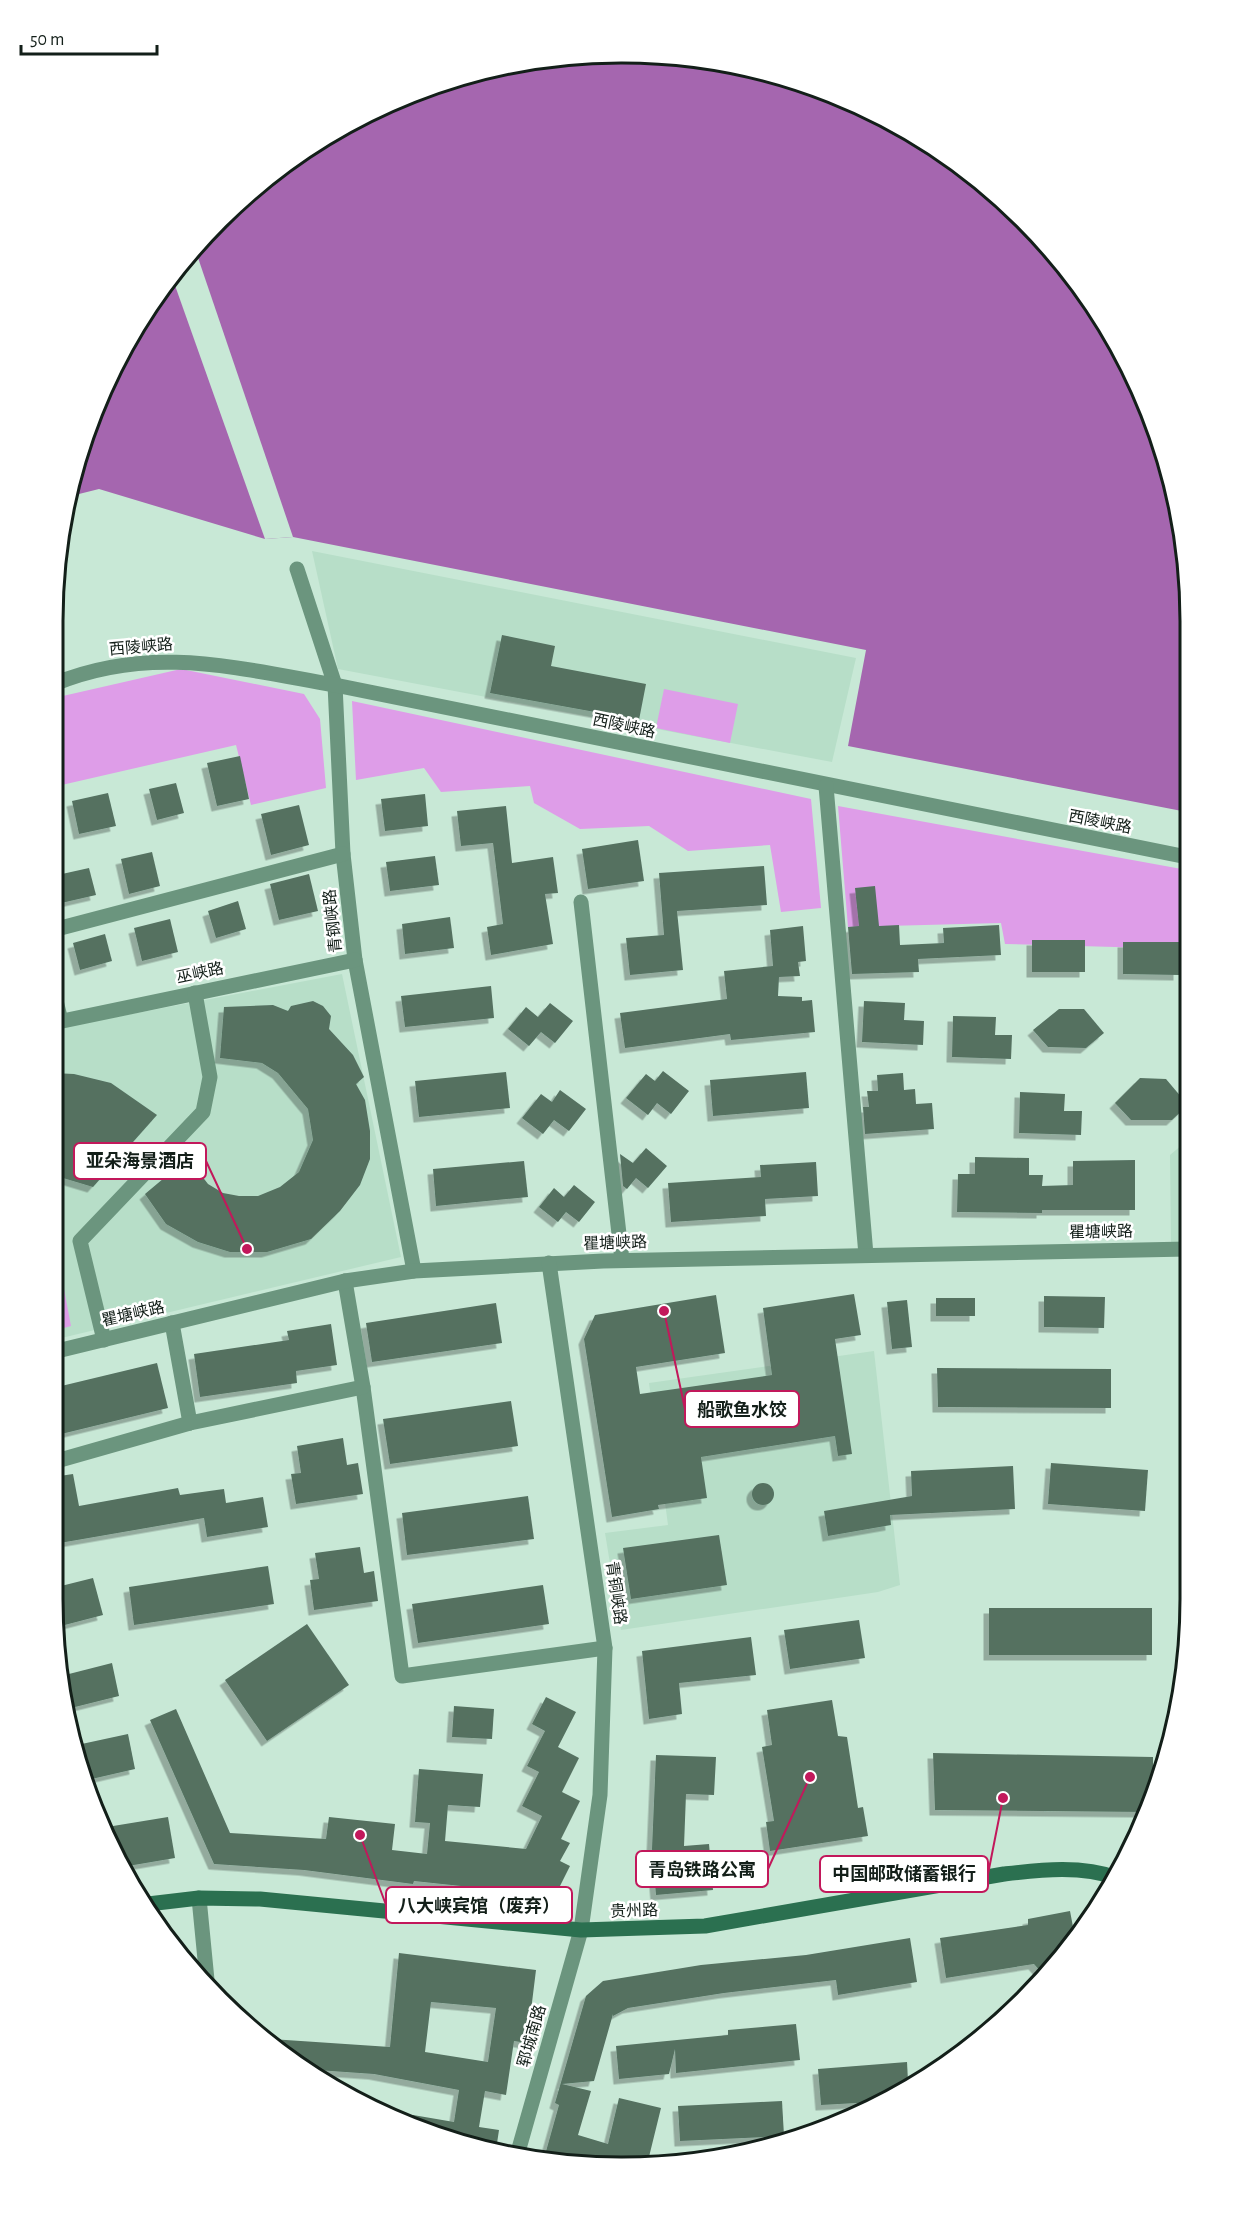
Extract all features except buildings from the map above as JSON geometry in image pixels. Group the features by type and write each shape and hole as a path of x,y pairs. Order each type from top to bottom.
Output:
{"main road":[{"name":"贵州路","path":"154,1903 198,1898 260,1899 581,1930 705,1926 1004,1874 1042,1870 1086,1872 1106,1876"}],"street":[{"name":"青钢峡路","path":"297,569 335,685 343,854 355,960 414,1271"},
{"name":"西陵峡路","path":"63,680 87,671 161,661 212,664 335,685 826,786 1180,856"},
{"path":"826,786 866,1256"},
{"path":"63,927 343,854"},
{"path":"581,902 622,1260"},
{"name":"巫峡路","path":"63,1021 355,960"},
{"path":"104,1340 80,1241 203,1112 210,1077 195,993"},
{"name":"瞿塘峡路","path":"63,1350 345,1281 414,1271 622,1260 1180,1249"},
{"name":"青铜峡路","path":"549,1263 605,1648 600,1795 581,1930"},
{"path":"345,1281 363,1388 402,1676 605,1648"},
{"path":"172,1323 190,1424"},
{"path":"63,1459 190,1424 363,1388"},
{"path":"198,1898 206,1971"},
{"name":"郓城南路","path":"519,2147 581,1930"}],"shaded area":[{"path":"585,64 658,64 730,74 766,82 801,93 869,121 932,157 961,178 990,202 1041,253 1086,311 1105,342 1122,374 1150,442 1161,477 1175,549 1180,622 1180,811 848,746 866,650 293,537 265,539 99,489 78,494 93,442 106,408 121,374 157,311 202,253 253,202 311,157 342,138 374,121 442,93 477,82 549,68"},
{"path":"312,551 856,658 832,762 338,669"},
{"path":"181,669 304,694 320,719 326,788 251,805 236,745 63,785 63,696"},
{"path":"664,689 738,704 730,743 656,728"},
{"path":"352,701 811,799 821,908 781,912 770,845 688,851 649,826 580,829 534,803 530,786 441,792 424,768 356,780"},
{"path":"838,806 1180,869 1180,949 1005,944 1001,923 848,927"},
{"path":"342,974 401,1257 63,1338 63,1027"},
{"path":"1180,1147 1180,1242 1171,1242 1170,1155"},
{"path":"63,1284 71,1326 63,1328"},
{"path":"874,1351 900,1585 878,1592 621,1630 605,1533 668,1525 649,1383"}],"pier":[{"path":"198,258 293,537 265,539 175,286"}],"place":[{"name":"亚朵海景酒店","path":"247,1249"},
{"name":"船歌鱼水饺","path":"664,1311"},
{"name":"青岛铁路公寓","path":"810,1777"},
{"name":"中国邮政储蓄银行","path":"1003,1798"},
{"name":"八大峡宾馆（废弃）","path":"360,1835"}]}
